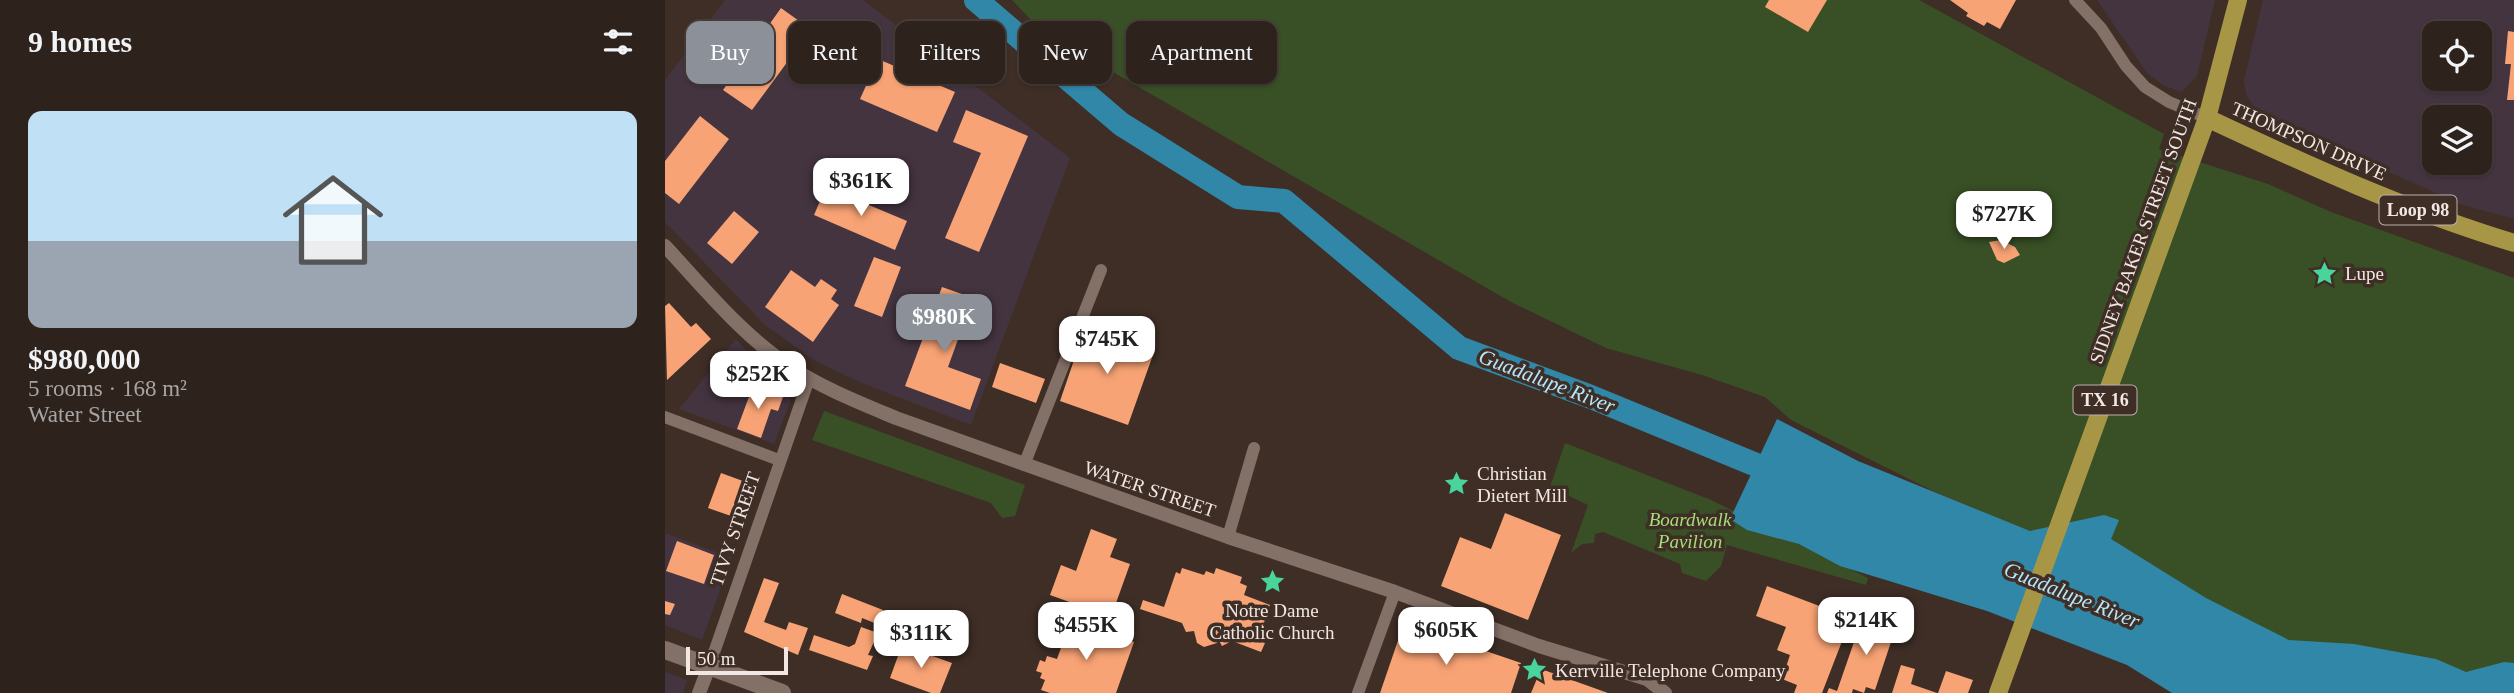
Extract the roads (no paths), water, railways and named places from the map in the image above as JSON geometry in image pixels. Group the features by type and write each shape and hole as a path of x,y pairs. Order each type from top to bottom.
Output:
{"main road":[{"name":"SIDNEY BAKER STREET SOUTH","path":"1998,693 2207,118 2238,0"},
{"name":"THOMPSON DRIVE","path":"2207,118 2324,173 2449,222 2514,243"},
{"path":"665,650 782,693"}],"street":[{"path":"2075,0 2101,28 2126,66 2145,87 2169,102 2207,118"},
{"name":"WATER STREET","path":"665,246 755,339 810,379 896,418 1228,537 1395,592 1539,646 1647,679 1665,693"},
{"path":"1024,465 1101,270"},
{"name":"TIVY STREET","path":"699,693 779,460 810,379"},
{"path":"665,417 779,460"},
{"path":"1228,537 1254,447"},
{"path":"1357,693 1395,592"}],"water":[{"path":"1777,419 1858,461 2030,531 2104,515 2119,520 2111,539 2206,598 2289,640 2354,644 2436,659 2466,672 2504,662 2514,663 2514,693 2172,693 2127,665 1987,611 1840,566 1799,544 1747,530 1730,519"}],"waterway":[{"name":"Guadalupe River","path":"976,0 1121,124 1238,197 1284,201 1459,348 1591,397 1783,476"}],"place":[{"name":"Lupe","path":"2325,273"},
{"name":"Christian Dietert Mill","path":"1457,484"},
{"name":"Notre Dame Catholic Church","path":"1272,582"},
{"name":"Kerrville Telephone Company","path":"1535,670"}],"park label":[{"name":"Boardwalk Pavilion","path":"1690,530"}]}
